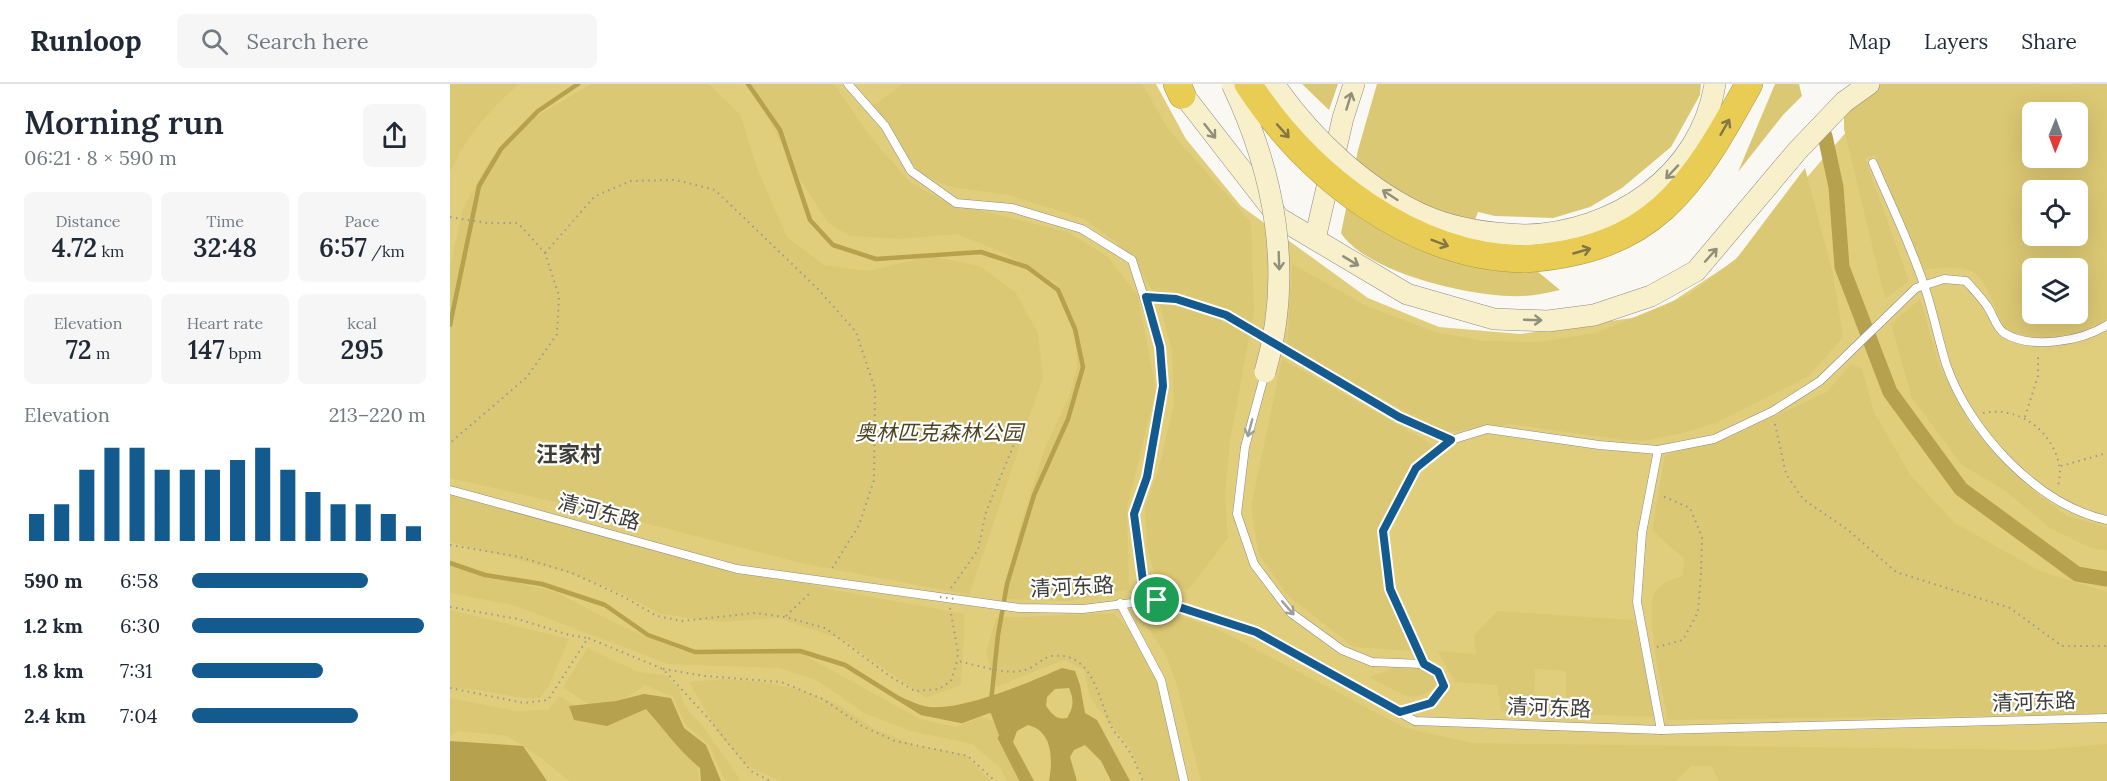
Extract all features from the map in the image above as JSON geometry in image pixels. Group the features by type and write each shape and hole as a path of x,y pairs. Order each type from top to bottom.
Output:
{"highway":[{"path":"1248,84 1277,124 1304,154 1367,206 1443,244 1484,255 1524,247 1581,252 1610,241 1654,218 1701,167 1749,84"}],"main road":[{"path":"1232,84 1260,152 1278,239 1280,289 1275,330 1265,372"},
{"path":"1274,84 1309,126 1354,170 1396,200 1430,218 1524,247 1601,219 1639,198 1671,175 1699,138 1712,106 1715,84"},
{"path":"1315,239 1343,118 1354,84"},
{"path":"1178,88 1279,218 1407,294 1494,320 1548,321 1594,315 1651,296 1696,271 1798,150 1844,102 1869,84"}],"lane":[{"path":"848,84 885,126 911,171 957,203 1012,208 1082,229 1132,260 1146,297 1160,347 1163,386 1147,477 1134,514 1143,581 1157,600"},
{"path":"1873,163 1920,286 1947,365 1970,416 2040,490 2086,515 2107,520"},
{"path":"1424,664 1390,589 1383,531 1416,468 1451,440 1487,429 1599,445 1658,450 1714,439 1773,411 1820,381 1920,286 1944,279 1966,281 1987,306 2002,332 2021,341 2038,342 2077,336 2107,325"},
{"path":"1265,372 1245,447 1238,514 1254,564 1291,613 1342,650 1372,662 1424,664 1438,672 1444,686 1431,703 1400,712"},
{"path":"1658,450 1642,533 1636,602 1660,730"},
{"name":"清河东路","path":"450,490 737,569 1019,608 1083,609 1157,600 1256,632 1415,721 1660,730 2107,718"},
{"path":"1120,603 1161,680 1184,781"}],"path":[{"path":"545,253 595,196 631,181 676,180 715,190 816,286 856,332 875,389 874,480 859,525 824,581 798,602 785,617"},
{"path":"450,217 487,223 518,223 545,253 559,296 557,334 527,377 450,443"},
{"path":"1146,297 1176,299 1226,315 1262,338"},
{"path":"2025,417 2038,376 2038,342"},
{"path":"1280,349 1330,374 1399,417 1451,440"},
{"path":"1773,411 1777,440 1786,474 1803,499 1848,530 1896,572 2010,608 2062,646 2107,646"},
{"path":"1970,416 1995,411 2025,417 2049,439 2060,466 2057,499"},
{"path":"450,544 520,557 572,573 624,597 657,616 681,621 755,613 785,617 825,628 891,677 915,691 939,689 951,681 957,661 958,652 948,598 952,583 967,569 978,550 986,512 1024,420"},
{"path":"2060,466 2107,453"},
{"path":"1646,650 1683,640 1698,612 1702,537 1690,508 1650,490"},
{"path":"450,607 518,619 568,635 588,638 663,669 705,676 781,682 823,699 862,726 895,741 968,756 996,781"},
{"path":"450,688 524,703 548,700 588,638"},
{"path":"957,661 984,665 999,673 1028,670 1050,656 1072,657 1088,671 1100,693 1111,727 1128,749 1143,781"},
{"path":"663,669 707,717 751,771 770,781"}],"green space":[{"name":"奥林匹克森林公园","path":"450,84 1156,84 1186,139 1241,206 1368,298 1439,327 1520,334 1652,315 1734,261 1888,84 2107,84 2107,781 450,781"},
{"path":"450,84 519,84 479,124 463,147 450,173"},
{"path":"591,84 709,84 740,114 757,168 787,237 824,265 868,271 931,256 980,266 1016,293 1038,333 1043,377 969,595 801,563 637,521 450,478 450,267 463,209 488,163 532,119"},
{"path":"750,84 834,84 872,139 911,183 946,202 1068,232 1108,257 1138,296 1156,390 1127,508 1129,589 1069,601 1002,599 1021,523 1045,448 1069,397 1077,367 1075,322 1056,283 1006,254 957,234 901,239 850,236 828,223 800,179"},
{"path":"902,84 1142,84 1169,130 1251,222 1254,311 1230,441 1225,495 1228,538 1188,590 1155,578 1147,548 1145,505 1158,472 1174,404 1172,351 1159,302 1138,267 1116,242 1084,219 1009,195 950,187 924,175 908,160 873,106"},
{"path":"1302,84 1338,84 1329,110"},
{"path":"1377,84 1701,84 1700,95 1671,147 1622,188 1590,207 1553,218 1495,216 1478,212 1459,262 1491,270 1537,271 1560,290 1516,296 1491,295 1418,279 1372,259 1354,247 1341,233 1358,150"},
{"path":"1775,84 1799,84 1802,96 1783,115 1738,172"},
{"path":"1875,84 2107,84 2107,319 2083,331 2058,337 2032,337 2006,330 1985,286 1971,271 1960,268 1923,270 1875,155 1865,158 1909,281 1885,299 1844,129 1844,110"},
{"path":"1805,168 1833,274 1843,337 1809,376 1715,423 1683,433 1643,441 1510,424 1449,432 1428,424 1287,347 1292,264 1367,306 1435,332 1485,341 1538,342 1596,333 1688,295 1737,258"},
{"path":"1920,299 1940,367 1970,424 2024,483 2067,516 2107,527 2107,550 2093,549 2050,528 2004,490 1962,465 1912,398 1891,324"},
{"path":"1282,359 1435,446 1402,481 1383,521 1381,541 1387,587 1414,651 1354,647 1288,596 1259,555 1251,507"},
{"path":"1851,364 1862,369 1874,412 1911,476 1955,523 2040,571 2107,592 2107,714 1668,720 1653,634 1652,602 1655,592 1661,586 1683,576 1684,559 1652,530 1665,455 1729,437 1827,392"},
{"path":"450,494 834,590 965,614 961,685 926,698 843,640 778,618 720,622 661,614 621,593 565,572 450,542"},
{"path":"450,566 555,592 623,627 683,651 802,654 920,719 956,727 981,717 1000,723 1028,781 1007,781 1000,768 972,744 910,731 864,713 818,681 779,668 668,664 513,605 450,593"},
{"path":"450,610 569,639 549,686 540,698 518,697 473,689 450,689"},
{"path":"1497,611 1635,620 1655,717 1566,714 1566,671 1535,669 1534,712 1501,711 1497,685 1455,682 1437,651 1476,654 1474,635"},
{"path":"1113,613 1133,634 1162,681 1186,781 1144,781 1129,747 1090,698 1084,670 1064,660 996,687 986,653 996,618"},
{"path":"1140,615 1181,616 1217,629 1406,728 1472,743 2040,750 2107,744 2107,781 1719,781 1711,766 1691,766 1676,781 1201,781 1178,689 1166,655"},
{"path":"588,648 638,672 665,675 679,688 685,707 702,725 741,781 725,781 709,745 685,724 673,697 645,685 616,705 598,711 563,687"},
{"path":"1417,666 1434,673 1438,683 1430,691 1421,695 1405,695 1369,677 1394,668"},
{"path":"724,679 764,682 800,690 837,704 875,729 917,746 965,754 991,781 779,781 745,764 719,734 689,682"},
{"path":"559,696 602,723 651,707 698,765 699,781 569,781 541,758 507,736 459,731 450,736 450,698 516,711 548,710"}],"shaded area":[{"path":"1062,668 1075,671 1085,713 1097,720 1130,781 1111,781 1101,761 1085,745 1074,750 1070,757 1077,781 1049,781 1051,756 1047,740 1036,728 1028,725 1017,731 1013,742 1034,781 1022,781 1006,754 990,711 962,721 922,713 890,692 924,706 955,705 993,695","holes":["1069,688 1072,707 1067,718 1060,718 1050,712 1046,706 1047,697 1055,689"]},
{"path":"644,694 671,698 684,728 706,745 721,781 701,781 700,768 678,747 646,709 607,726 574,720 569,706 616,701"},
{"path":"450,741 523,746 547,781 450,781"}],"waterway":[{"path":"450,325 479,186 501,149 538,111 578,84"},
{"path":"748,84 780,130 810,220 833,245 876,259 981,252 1027,267 1058,290 1075,329 1083,367 1068,419 1034,495 1007,584 998,635 990,711"},
{"path":"1825,136 1836,187 1842,267 1890,392 1961,489 2077,574 2107,579"},
{"path":"450,563 485,575 542,584 605,605 648,635 695,652 800,651 845,665 922,713 962,721 989,711"},
{"path":"1000,738 1022,781"}],"district":[{"name":"汪家村","path":"569,454"}],"route":[{"path":"1146,297 1176,299 1226,315 1280,349 1330,374 1399,417 1451,440 1416,468 1383,531 1390,589 1424,664 1438,672 1444,686 1431,703 1400,712 1256,632 1157,600 1143,581 1134,514 1147,477 1163,386 1160,347 1146,297"}]}
